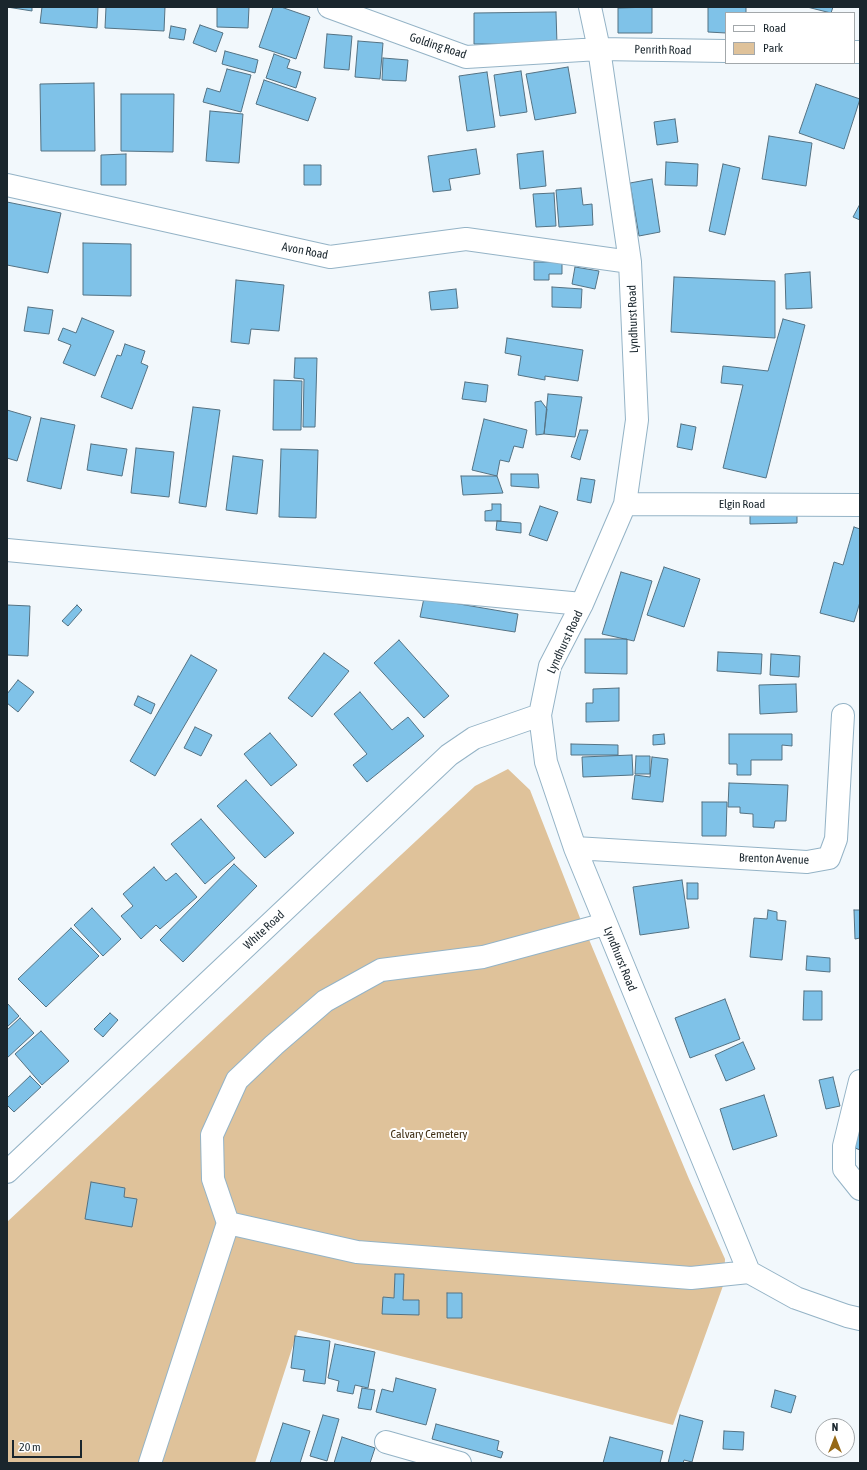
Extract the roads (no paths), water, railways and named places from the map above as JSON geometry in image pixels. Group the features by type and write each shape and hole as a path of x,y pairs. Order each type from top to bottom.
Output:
{"street":[{"name":"Golding Road","path":"329,7 466,57 600,49"},
{"name":"Lyndhurst Road","path":"590,7 600,49 630,262 637,420 625,504 582,604 550,666 540,715 546,762 575,848 749,1272"},
{"name":"Penrith Road","path":"600,49 725,51"},
{"name":"Avon Road","path":"7,185 330,257 466,238 630,262"},
{"name":"Elgin Road","path":"625,504 860,505"},
{"path":"7,550 582,604"},
{"name":"White Road","path":"7,1172 449,756 474,738 540,715"},
{"name":"Brenton Avenue","path":"575,848 807,862 828,858 836,840 843,715"},
{"path":"150,1463 228,1223 212,1179 212,1135 237,1080 274,1045 325,1001 381,970 483,958 605,924"},
{"path":"860,1081 844,1146 844,1170 860,1189"},
{"path":"228,1223 357,1252 691,1278 749,1272 796,1298 847,1316 860,1319"},
{"path":"386,1442 460,1463"}],"park label":[{"name":"Calvary Cemetery","path":"429,1134"}]}
